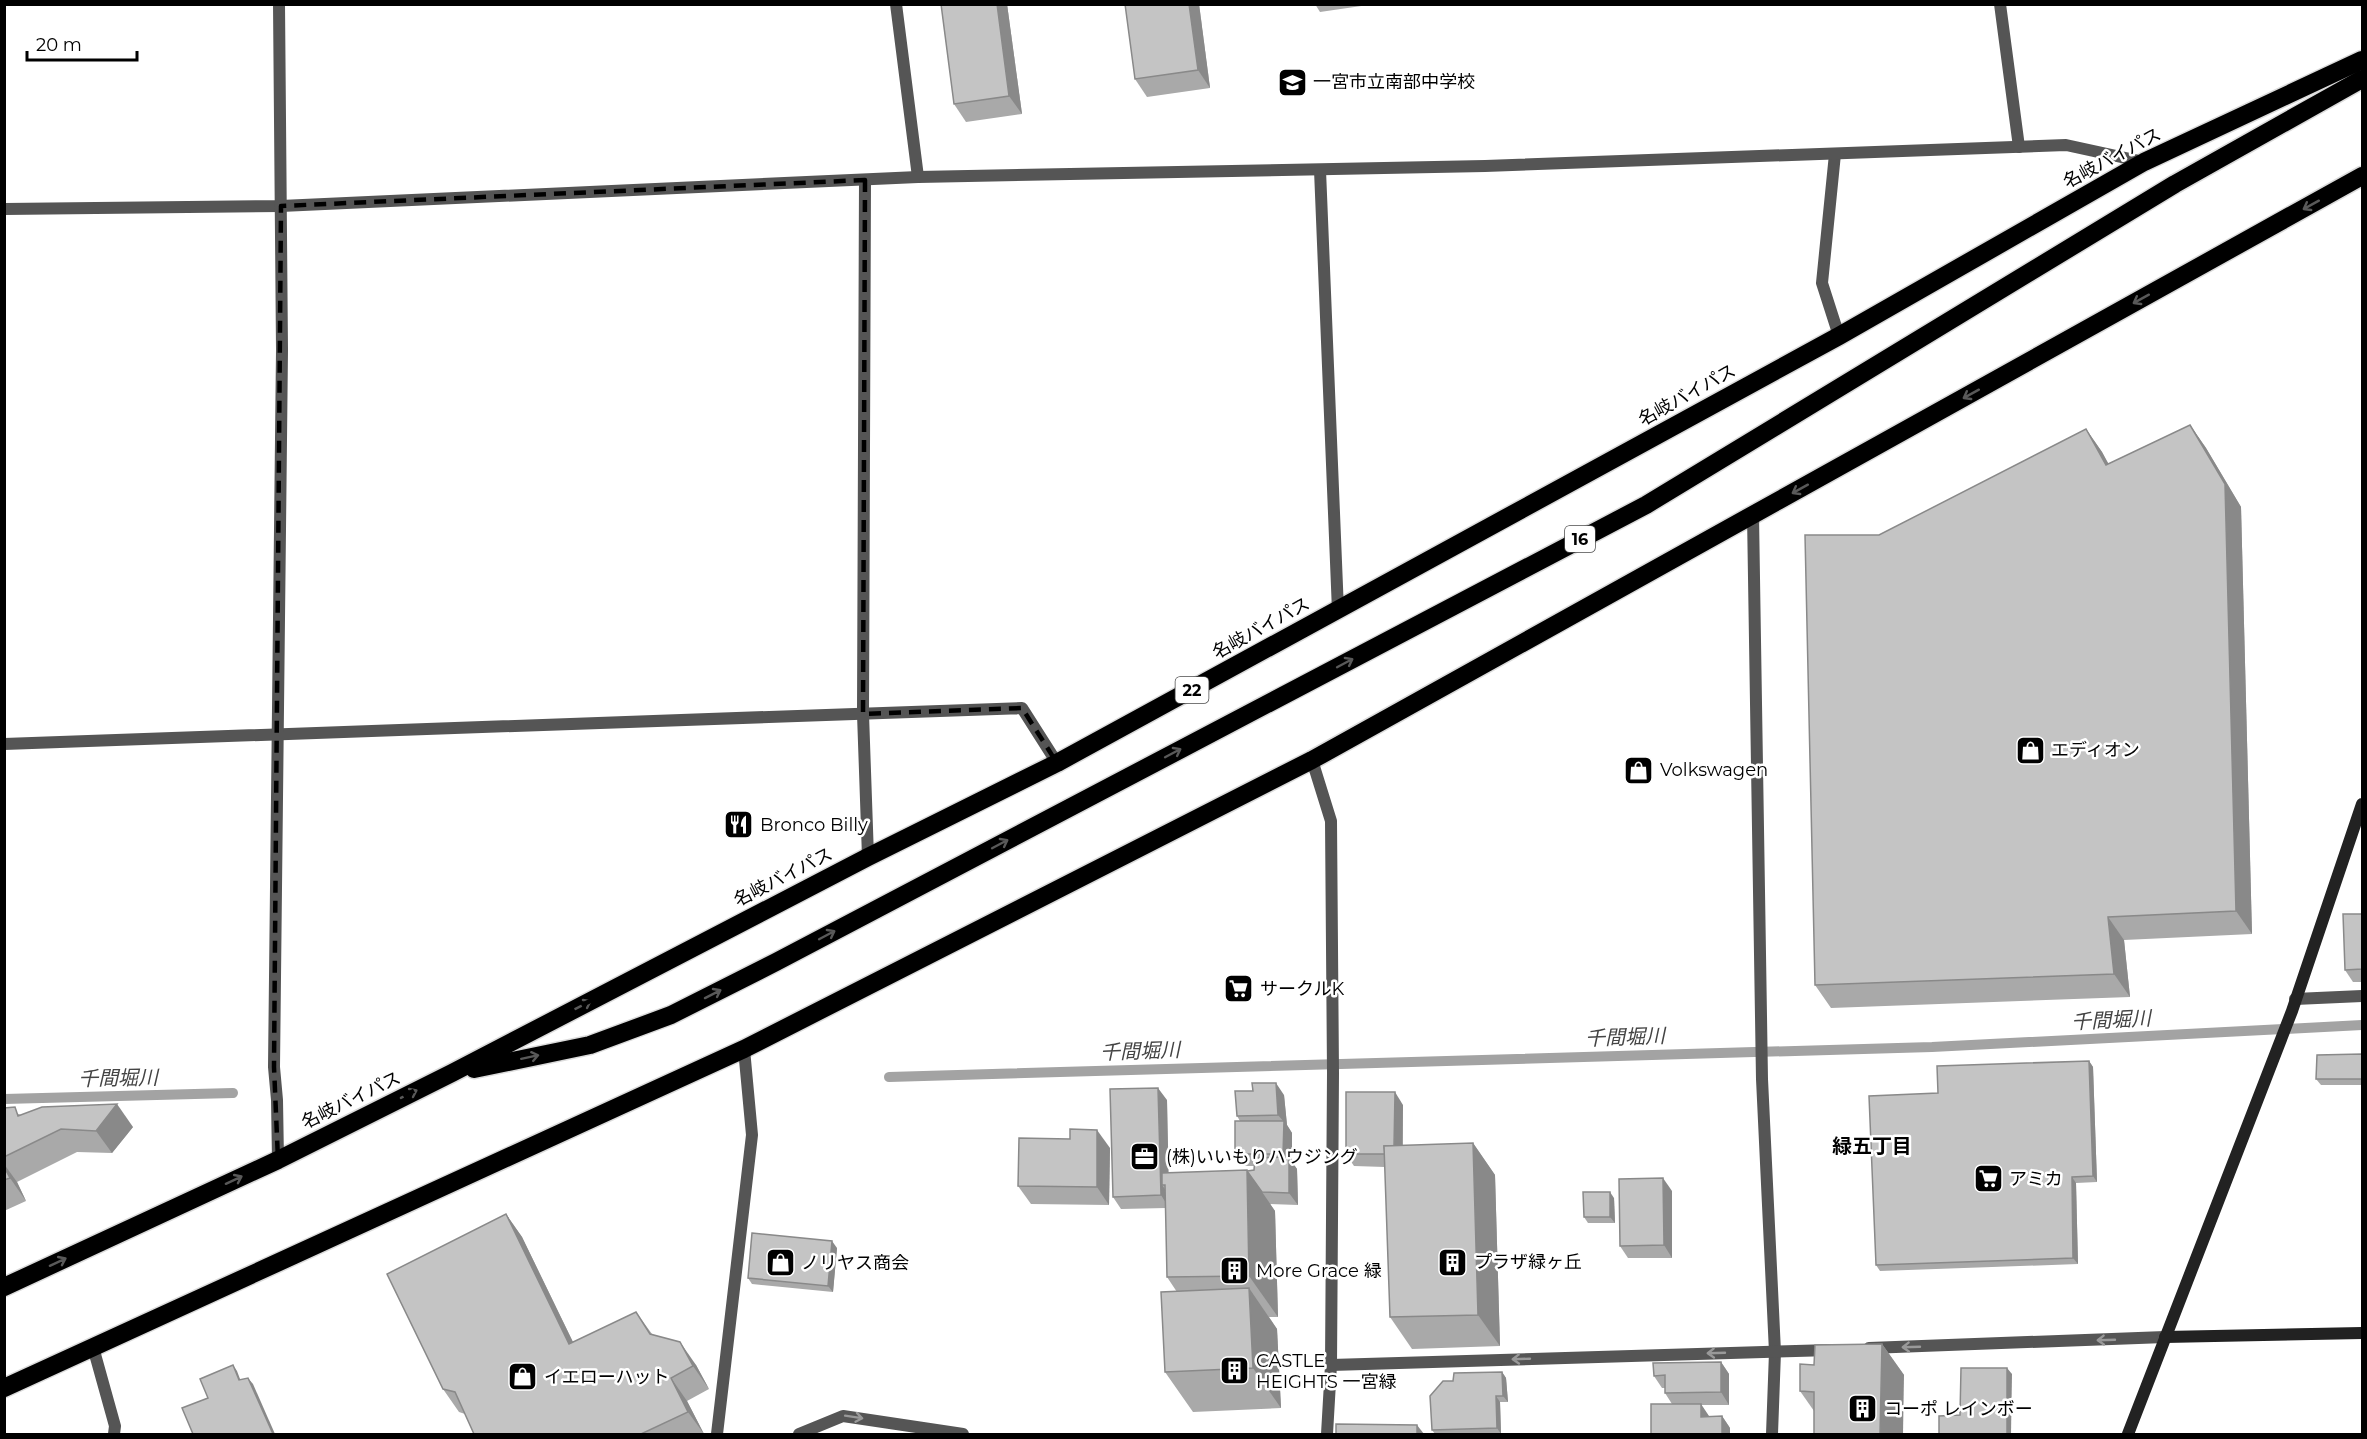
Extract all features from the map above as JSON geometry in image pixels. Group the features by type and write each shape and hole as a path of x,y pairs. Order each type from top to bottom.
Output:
{"highway":[{"name":"名岐バイパス","path":"4,1287 278,1160 452,1073 868,857 1057,763 1839,336 2144,162 2362,60"},
{"name":"16","path":"452,1073 590,1045 670,1015 776,962 1646,505 2175,184 2362,79"},
{"path":"4,1388 744,1049 1312,760 2362,176"}],"street":[{"path":"278,1160 274,1067 282,350 279,4"},
{"path":"896,4 918,177"},
{"path":"2000,4 2019,147"},
{"path":"4,209 281,206 918,177 1320,170 2066,145 2144,162"},
{"path":"1835,154 1822,283 1839,336"},
{"path":"1320,170 1338,611"},
{"path":"865,180 863,714 868,857"},
{"path":"1753,515 1762,1079 1775,1352 1772,1434"},
{"path":"4,744 1022,708 1057,763"},
{"path":"1312,760 1331,821 1333,1073 1331,1365 1327,1434"},
{"path":"2128,1434 2294,1005 2362,804"},
{"path":"2294,1005 2362,996"},
{"path":"717,1434 752,1136 744,1049"},
{"path":"1331,1365 1775,1352 2165,1337 2362,1333"},
{"path":"93,1347 115,1426 114,1434"},
{"path":"799,1434 843,1416 963,1434"}],"highlighted area":[{"path":"865,180 863,714 1022,708 1057,763 278,1160 274,1067 281,206"}],"building":[{"path":"941,4 997,4 1009,96 954,104"},
{"path":"1125,4 1189,4 1198,70 1135,79"},
{"path":"2190,425 2225,484 2236,911 2108,917 2114,974 1815,985 1805,535 1879,535 2086,429 2106,465"},
{"path":"2343,914 2362,914 2362,969 2345,970"},
{"path":"2362,1054 2362,1079 2316,1079 2317,1055"},
{"path":"2089,1061 2093,1176 2072,1177 2073,1258 1876,1265 1869,1096 1938,1093 1937,1066"},
{"path":"1252,1083 1276,1083 1278,1115 1237,1116 1235,1091 1253,1091"},
{"path":"1158,1088 1161,1195 1113,1197 1110,1089"},
{"path":"1346,1092 1395,1092 1394,1146 1384,1146 1385,1154 1346,1154"},
{"path":"117,1104 96,1131 61,1129 4,1157 4,1108 15,1107 18,1116 42,1107"},
{"path":"1235,1121 1284,1121 1283,1154 1235,1154"},
{"path":"1070,1129 1097,1130 1097,1187 1018,1186 1019,1138 1070,1139"},
{"name":"プラザ緑ヶ丘","path":"1473,1143 1478,1315 1390,1317 1384,1146"},
{"path":"1289,1157 1289,1193 1262,1192 1247,1171 1254,1170 1255,1158"},
{"path":"4,1167 10,1178 4,1180"},
{"path":"1247,1170 1249,1276 1167,1277 1165,1185 1162,1185 1162,1173"},
{"path":"1663,1178 1664,1245 1620,1246 1619,1179"},
{"path":"1583,1192 1610,1192 1610,1217 1584,1217"},
{"path":"506,1214 569,1344 636,1312 650,1334 680,1342 693,1366 671,1378 688,1412 641,1434 474,1434 455,1392 443,1389 387,1274"},
{"path":"752,1233 832,1241 828,1286 748,1278"},
{"path":"1249,1288 1253,1368 1165,1372 1161,1292"},
{"path":"1882,1344 1880,1434 1814,1434 1814,1392 1800,1391 1800,1364 1814,1365 1815,1345"},
{"path":"1721,1362 1721,1392 1665,1393 1665,1375 1654,1376 1653,1363"},
{"path":"233,1365 239,1380 248,1378 273,1434 193,1434 182,1408 208,1398 200,1379"},
{"path":"1961,1368 2007,1368 2007,1434 1939,1434 1939,1416 1960,1415"},
{"path":"1502,1372 1503,1396 1496,1396 1497,1428 1432,1430 1430,1396 1443,1381 1453,1381 1454,1373"},
{"path":"1651,1404 1701,1404 1701,1417 1722,1416 1722,1434 1651,1434"},
{"path":"1336,1424 1417,1425 1417,1434 1336,1434"}],"waterway":[{"name":"千間堀川","path":"889,1077 1932,1047 2362,1025"},
{"name":"千間堀川","path":"4,1099 233,1093"}],"place":[{"name":"一宮市立南部中学校","path":"1292,82"},
{"name":"エディオン","path":"2030,750"},
{"name":"Volkswagen","path":"1639,770"},
{"name":"Bronco Billy","path":"739,825"},
{"name":"サークルK","path":"1239,989"},
{"name":"(株)いいもりハウジング","path":"1145,1157"},
{"name":"アミカ","path":"1988,1179"},
{"name":"プラザ緑ヶ丘","path":"1453,1262"},
{"name":"ノリヤス商会","path":"780,1263"},
{"name":"More Grace 緑","path":"1235,1271"},
{"name":"CASTLE HEIGHTS 一宮緑","path":"1235,1371"},
{"name":"イエローハット","path":"523,1377"},
{"name":"コーポ レインボー","path":"1863,1409"}],"district":[{"name":"緑五丁目","path":"1872,1146"}]}
